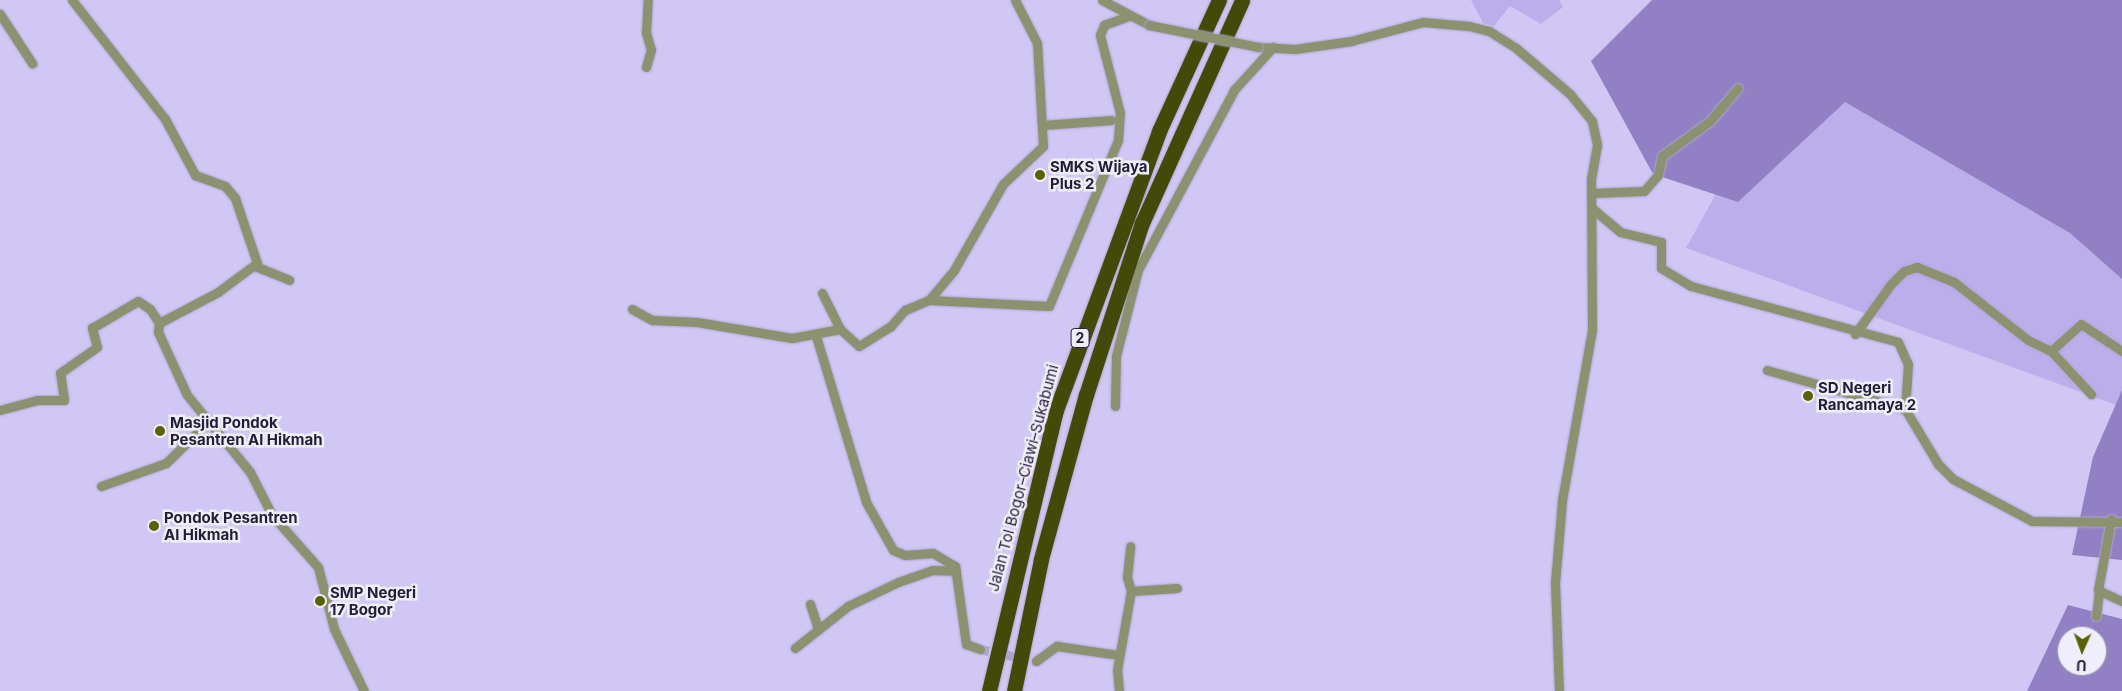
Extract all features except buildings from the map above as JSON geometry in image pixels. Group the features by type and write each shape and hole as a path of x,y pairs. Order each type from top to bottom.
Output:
{"highway":[{"name":"Jalan Tol Bogor–Ciawi–Sukabumi","path":"989,691 1062,391 1159,131 1219,0"},
{"name":"2","path":"1014,691 1041,559 1086,395 1136,241 1242,0"}],"street":[{"path":"72,0 165,119 195,175 231,191 256,256 256,266"},
{"path":"646,67 650,50 646,33 648,0"},
{"path":"929,300 954,270 1003,184 1042,150 1044,125 1036,38 1014,0"},
{"path":"1102,0 1128,16 1149,25 1258,47 1351,41 1429,22 1489,30 1552,78 1592,120 1597,145 1592,193 1592,330 1587,378 1565,469 1556,577 1559,691"},
{"path":"0,14 32,63"},
{"path":"822,293 840,329 862,345 905,310 929,300 1034,309 1049,306 1055,300 1122,124 1100,36 1104,25 1128,16"},
{"path":"1115,406 1116,356 1138,270 1234,90 1273,47"},
{"path":"1592,193 1644,191 1658,175 1662,156 1710,121 1738,88"},
{"path":"1044,125 1111,120"},
{"path":"1593,209 1623,233 1661,242 1660,266 1684,283 1855,334 1892,340 1903,347 1908,364 1905,409 1938,464 1967,488 2041,524 2111,519 2122,522"},
{"path":"256,266 289,280"},
{"path":"159,324 256,266"},
{"path":"1855,334 1891,284 1904,271 1917,267 1954,282 2028,340 2051,351 2091,394"},
{"path":"0,410 38,400 64,400 60,373 97,347 92,328 138,301 150,309 159,324 172,368 208,422 250,472 272,515 313,559 322,577 334,629 362,690"},
{"path":"632,309 652,320 697,322 792,338 816,336 840,329"},
{"path":"2051,351 2082,324 2122,351"},
{"path":"816,336 866,502 887,542 905,555 946,557 956,571 963,636 966,644 980,649"},
{"path":"1767,370 1905,409"},
{"path":"101,486 166,464 208,422"},
{"path":"2096,616 2111,519"},
{"path":"1120,691 1119,655 1131,591 1127,571 1130,546"},
{"path":"795,648 848,606 898,582 932,570 956,571"},
{"path":"1131,591 1177,588"},
{"path":"2099,593 2122,601"},
{"path":"810,604 818,629"},
{"path":"1036,661 1057,646 1119,655"}],"shaded area":[{"path":"1471,0 1559,0 1563,7 1541,24 1510,6 1494,26 1483,23"},
{"path":"1652,0 2122,0 2122,279 2070,233 1845,102 1738,202 1653,174 1591,61"},
{"path":"1810,24 2122,235 2122,407 1686,248"},
{"path":"2122,390 2122,560 2072,555 2093,457"},
{"path":"2068,605 2122,619 2122,691 2027,691 2057,628 2057,676 2107,676 2107,626 2058,626"}],"tunnel":[{"path":"980,649 1036,661"}],"place":[{"name":"SMKS Wijaya Plus 2","path":"1040,175"},
{"name":"SD Negeri Rancamaya 2","path":"1808,396"},
{"name":"Masjid Pondok Pesantren Al Hikmah","path":"160,431"},
{"name":"Pondok Pesantren Al Hikmah","path":"154,526"},
{"name":"SMP Negeri 17 Bogor","path":"320,601"}]}
